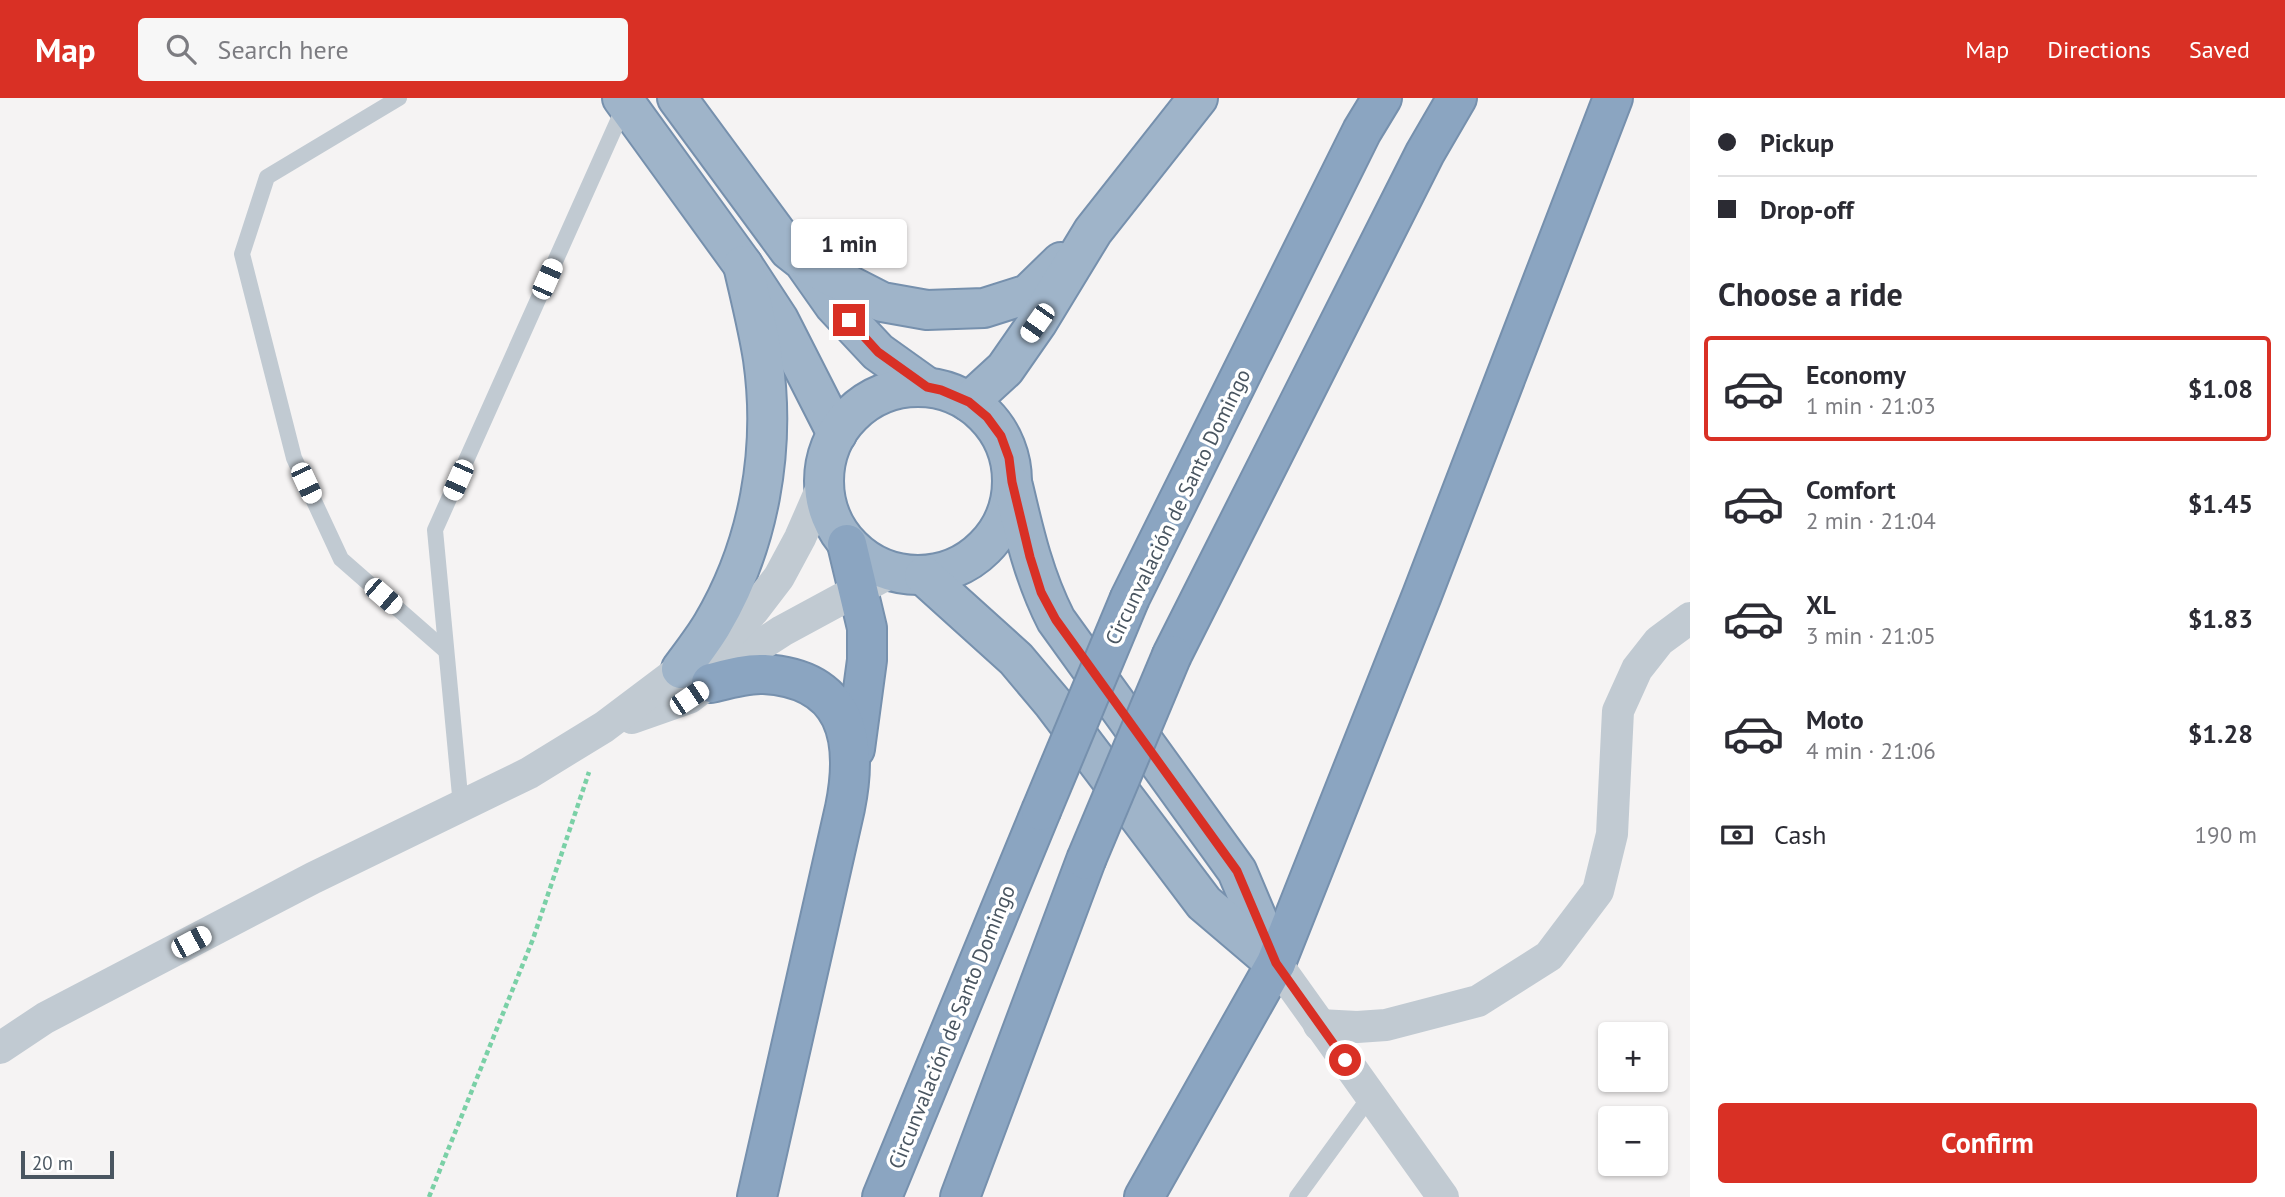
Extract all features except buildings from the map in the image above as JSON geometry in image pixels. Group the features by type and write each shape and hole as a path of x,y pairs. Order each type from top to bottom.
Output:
{"highway":[{"path":"677,98 789,250 803,261 882,302 927,310 984,308 1028,294 1093,232"},
{"path":"969,402 1005,369 1093,232 1198,98"},
{"name":"Circunvalación de Santo Domingo","path":"882,1197 1130,598 1362,131 1382,98"},
{"path":"960,1197 1086,860 1172,655 1425,153 1457,98"},
{"path":"1144,1197 1276,963 1422,596 1614,98"},
{"path":"623,101 743,265 779,320 837,434"},
{"path":"803,261 834,305 878,352 927,387"},
{"path":"743,265 763,359 768,452 762,493 750,539 724,604 711,627 696,676 763,674 796,680 825,695 843,718 850,742 850,781"},
{"path":"927,387 941,390 969,402 987,417 1001,436 1009,458 1012,482 1041,592 1056,620 1237,871 1276,963 1204,903 1016,659 907,574 867,561 847,544 835,526 827,505 824,483 829,449 849,416 866,403 885,393 905,388 927,387"},
{"path":"907,574 953,568 979,553 1003,521 1012,482"},
{"path":"757,1197 850,781 867,660 867,628 847,544"}],"street":[{"path":"0,1048 45,1018 313,878 529,773 604,727 689,698 696,676 721,643 753,611 779,576 800,538 824,483"},
{"path":"696,676 748,653 782,631 859,591 907,574"},
{"path":"1319,1025 1386,1025 1478,1001 1549,956 1598,891 1612,834 1618,711 1637,669 1659,640 1690,618"},
{"path":"1276,963 1443,1197"}],"lane":[{"path":"399,98 267,177 242,254 294,458 341,559 446,651"},
{"path":"461,806 435,530 623,101"},
{"path":"1297,1197 1372,1094"}],"path":[{"path":"429,1197 533,939 604,727"}],"route":[{"path":"849,320 878,352 927,387 956,395 969,402 987,417 1001,436 1009,458 1030,557 1041,592 1056,620 1237,871 1276,963 1345,1060"}]}
